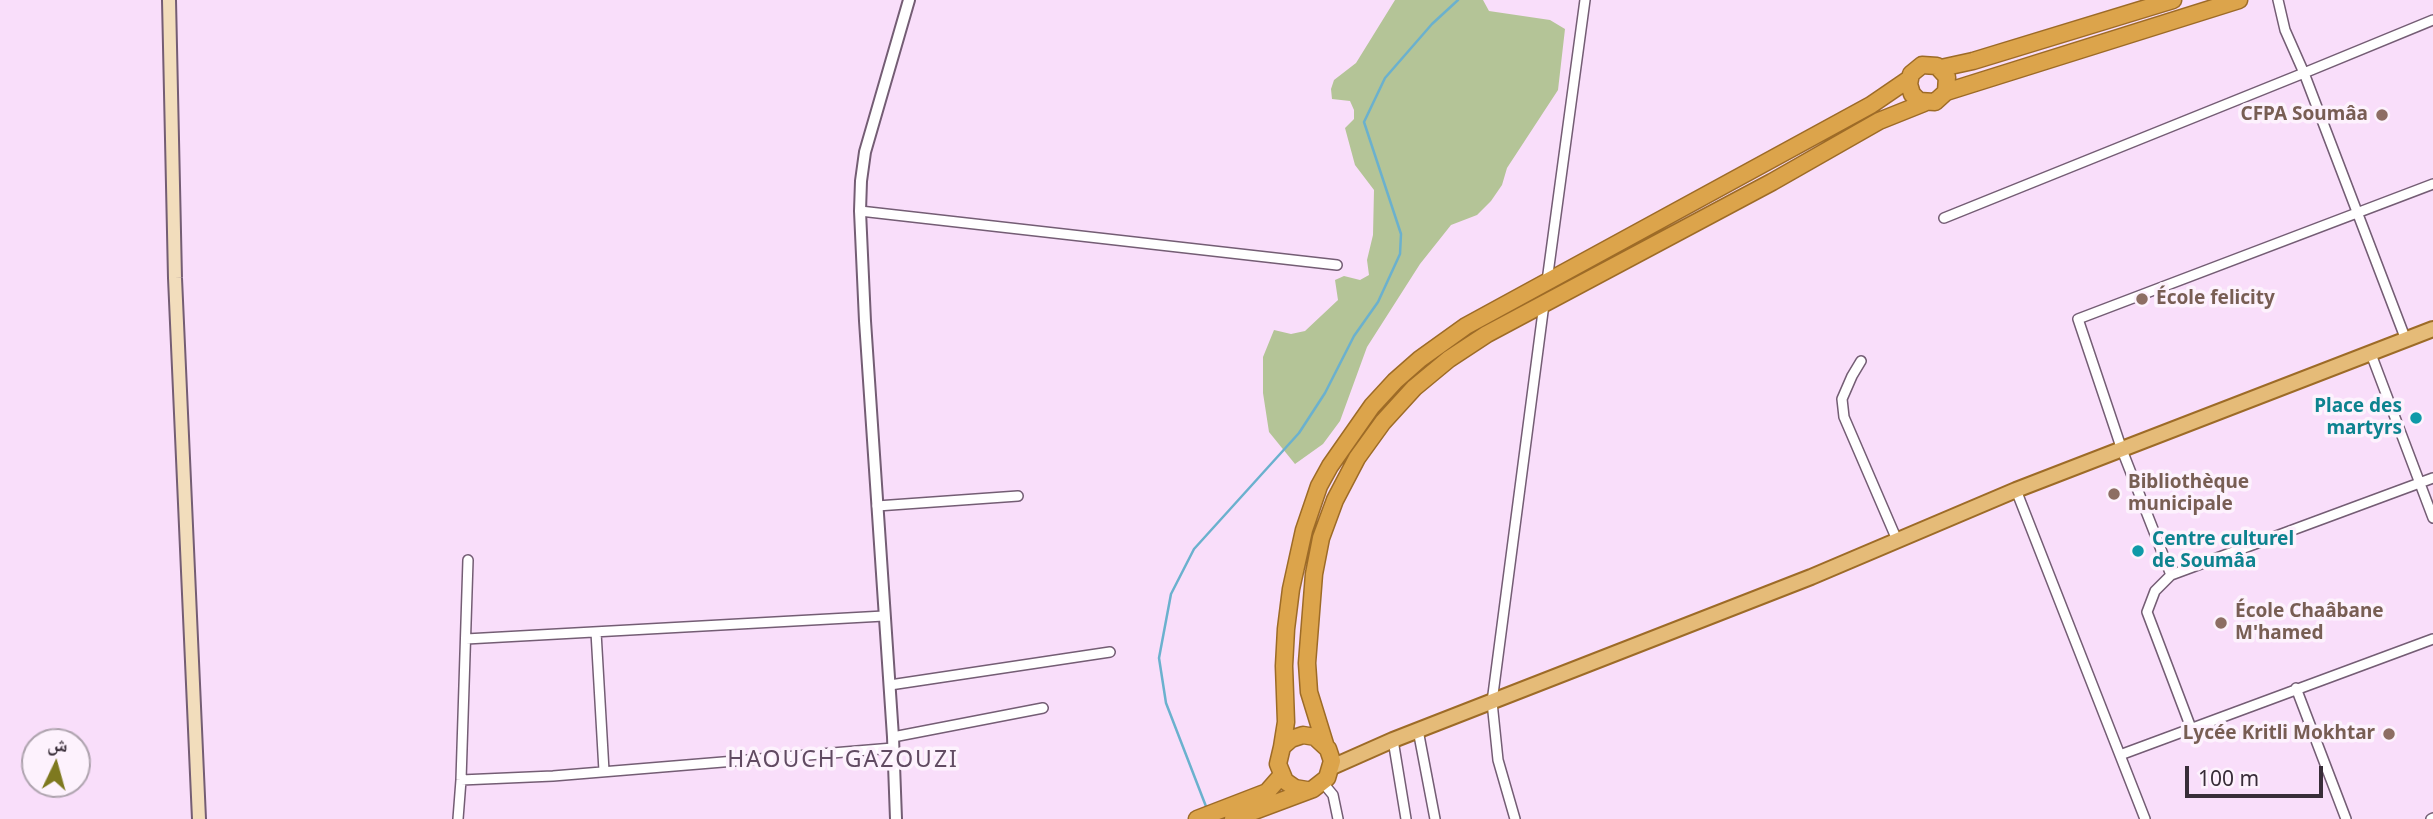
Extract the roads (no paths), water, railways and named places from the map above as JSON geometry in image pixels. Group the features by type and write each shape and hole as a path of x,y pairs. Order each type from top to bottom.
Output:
{"highway":[{"path":"1941,68 1973,61 2173,0"},
{"path":"1197,819 1227,815 1307,789 1323,782 1332,767 1331,755 1313,710 1307,680 1314,574 1321,538 1345,479 1383,422 1414,388 1449,359 1487,334 1772,182 1879,121 1924,103 1935,102 1946,92 2239,0"},
{"path":"1307,789 1295,788 1281,776 1278,764 1286,722 1284,666 1291,589 1304,530 1319,486 1372,406 1420,359 1466,326 1871,105 1909,79 1914,70 1922,65 1932,64 1941,68 1947,77 1946,92"},
{"path":"1909,79 1912,94 1924,103"},
{"path":"1282,747 1292,739 1303,736 1315,737 1325,744"},
{"path":"1227,815 1266,792 1281,776"}],"main road":[{"path":"169,0 175,278 199,819"},
{"path":"1332,767 1418,730 1811,577 2016,491 2433,329"}],"street":[{"path":"896,819 860,211 865,152 908,0"},
{"path":"1547,281 1585,0"},
{"path":"2278,0 2285,30 2406,340"},
{"path":"1944,218 2433,20"},
{"path":"2171,575 2122,450 2078,319 2433,184"},
{"path":"860,211 1337,265"},
{"path":"1516,819 1498,760 1492,702 1544,304"},
{"path":"2371,354 2433,518"},
{"path":"1861,361 1842,399 1844,416 1897,540"},
{"path":"2191,728 2147,612 2155,591 2171,575 2433,478"},
{"path":"2016,491 2145,819"},
{"path":"877,506 1018,496"},
{"path":"458,819 468,560"},
{"path":"466,639 884,616"},
{"path":"596,632 604,771"},
{"path":"2120,755 2433,639"},
{"path":"890,685 1110,652"},
{"path":"2296,688 2346,819"},
{"path":"461,780 604,771 893,742 1043,708"},
{"path":"1418,730 1434,819"},
{"path":"1393,740 1406,819"},
{"path":"1323,782 1333,795 1338,819"}],"waterway":[{"path":"1207,809 1166,703 1159,658 1171,594 1194,549 1299,433 1325,393 1354,336 1378,302 1400,254 1401,234 1364,122 1385,78 1432,24 1458,0"}],"place":[{"name":"CFPA Soumâa","path":"2382,115"},
{"name":"École felicity","path":"2142,299"},
{"name":"Place des martyrs","path":"2416,418"},
{"name":"Bibliothèque municipale","path":"2114,494"},
{"name":"Centre culturel de Soumâa","path":"2138,551"},
{"name":"École Chaâbane M'hamed","path":"2221,623"},
{"name":"Lycée Kritli Mokhtar","path":"2389,734"}],"district":[{"name":"HAOUCH GAZOUZI","path":"843,760"}]}
